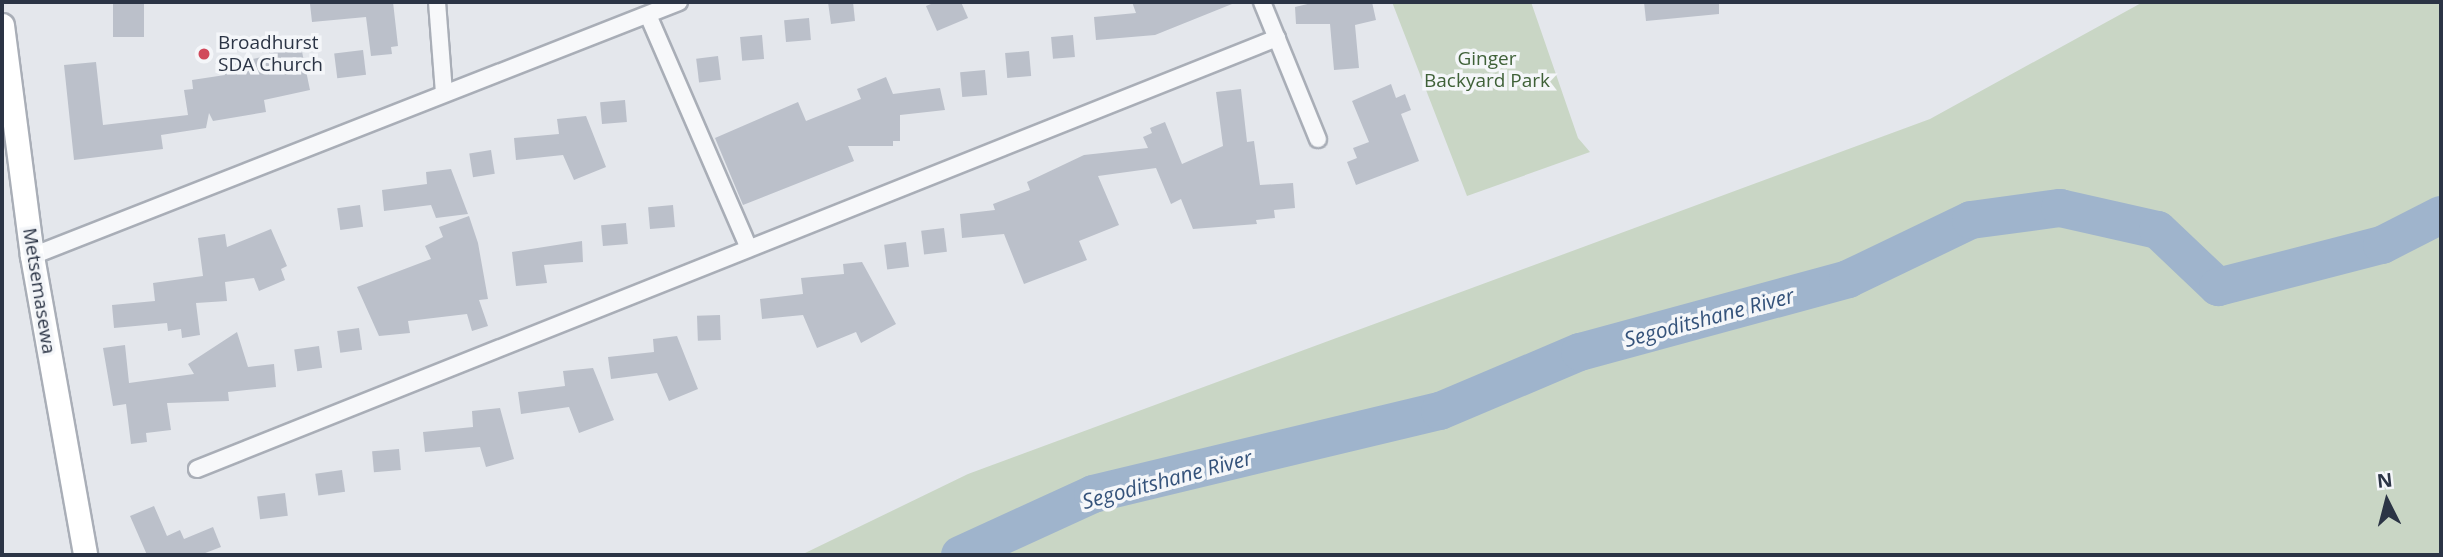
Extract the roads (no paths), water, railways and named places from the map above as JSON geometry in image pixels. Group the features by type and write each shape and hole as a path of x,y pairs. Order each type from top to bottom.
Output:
{"street":[{"path":"437,2 444,92"},
{"path":"32,256 444,92 679,2"},
{"path":"1262,2 1318,139"},
{"path":"648,15 749,248"},
{"name":"Metsemasewa","path":"2,25 32,256 85,555"},
{"path":"197,469 1276,38"}],"waterway":[{"name":"Segoditshane River","path":"960,555 1093,494 1440,411 1580,352 1848,279 1971,220 2060,208 2158,230 2218,287 2382,245 2441,215"}],"place":[{"name":"Broadhurst SDA Church","path":"204,54"}],"park label":[{"name":"Ginger Backyard Park","path":"1487,70"}]}
